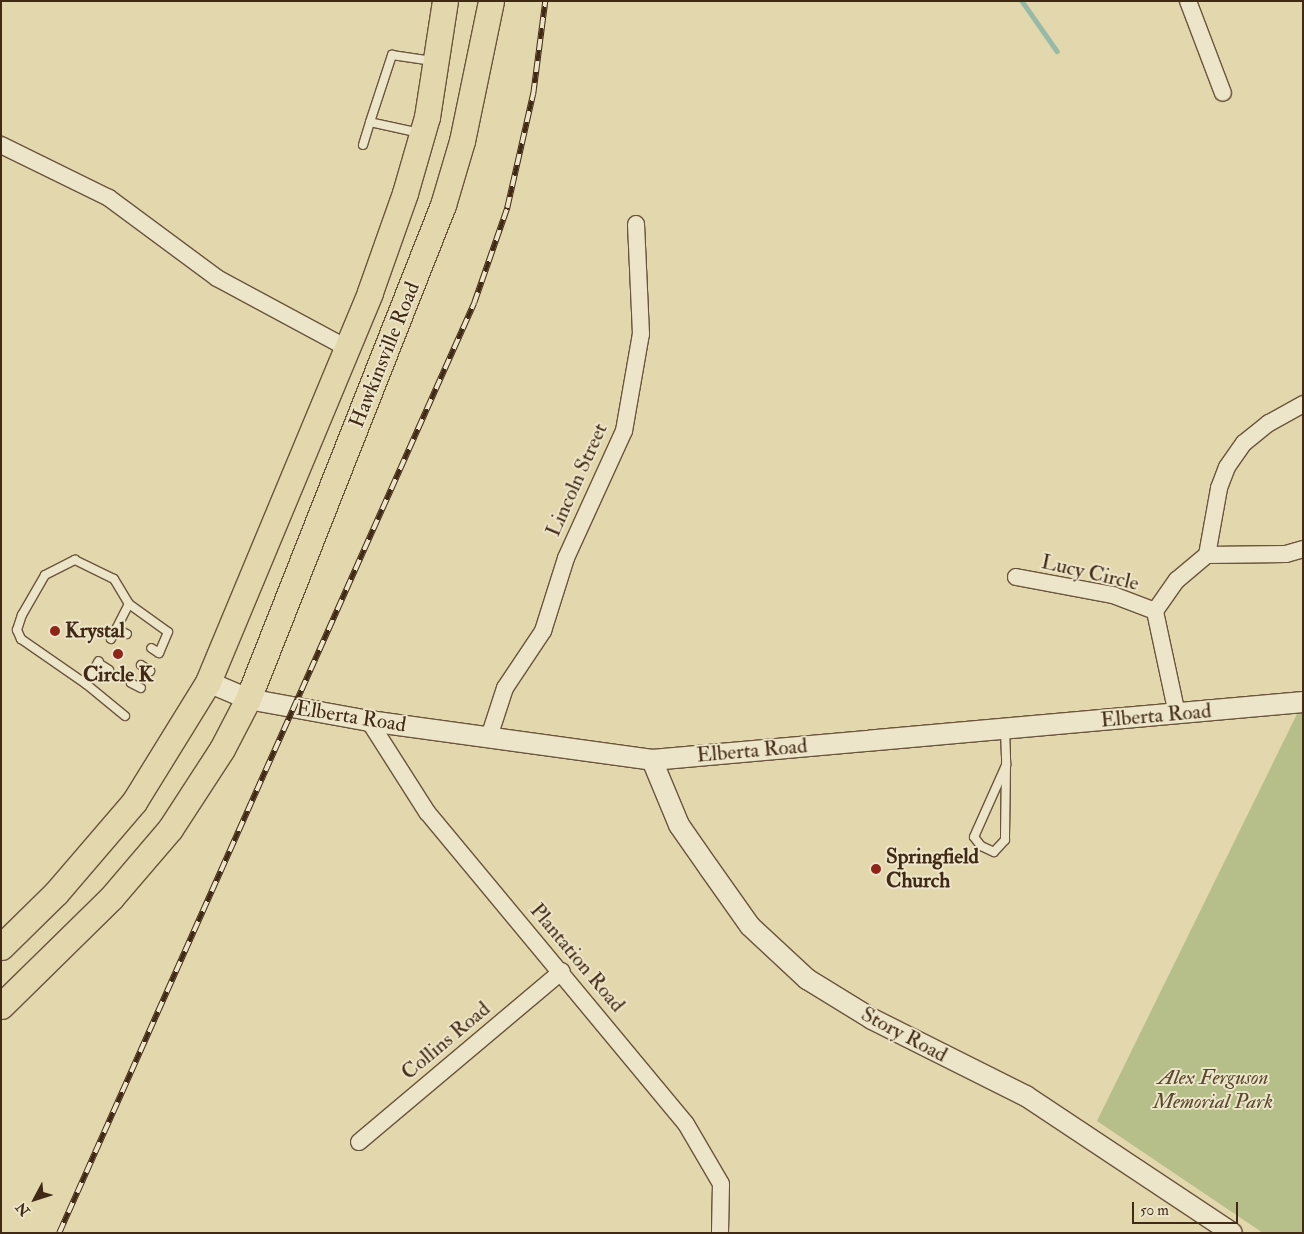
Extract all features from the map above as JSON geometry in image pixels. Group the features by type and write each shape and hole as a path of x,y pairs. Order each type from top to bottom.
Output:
{"main road":[{"name":"Hawkinsville Road","path":"1,947 56,893 134,802 208,682 346,348 402,202 422,134 445,1"},
{"name":"Hawkinsville Road","path":"1,1006 111,898 170,829 222,749 248,699 443,205 462,141 491,1"}],"street":[{"path":"1188,1 1223,93"},
{"path":"1,145 109,198 216,278 346,348"},
{"name":"Lincoln Street","path":"489,737 505,688 543,631 566,558 624,431 641,334 636,224"},
{"path":"1207,555 1219,488 1227,467 1244,443 1269,423 1303,404"},
{"path":"1177,714 1155,611 1177,580 1207,555 1286,554 1303,550"},
{"name":"Lucy Circle","path":"1016,577 1113,595 1155,611"},
{"name":"Elberta Road","path":"208,682 248,699 369,721 652,760 1303,702"},
{"name":"Plantation Road","path":"369,721 427,812 562,971 686,1124 704,1149 721,1184 720,1233"},
{"name":"Story Road","path":"652,760 679,825 714,876 750,926 808,979 872,1019 1026,1096 1232,1233"},
{"name":"Collins Road","path":"359,1142 562,971"}],"lane":[{"path":"363,145 392,55 435,62"},
{"path":"370,122 422,134"},
{"path":"125,716 86,684 34,650 21,639 17,630 44,575 75,560 114,579 129,604 168,632 159,653 151,648"},
{"path":"111,639 129,604"},
{"path":"117,629 127,634"},
{"path":"86,684 99,662 109,670"},
{"path":"141,665 150,671"},
{"path":"131,682 141,688"},
{"path":"1005,729 1006,765 1004,840 994,852 981,846 974,838 1006,765"}],"green space":[{"name":"Alex Ferguson Memorial Park","path":"1297,714 1303,714 1303,1233 1263,1233 1097,1121"}],"waterway":[{"path":"1022,1 1057,51"}],"railway":[{"path":"59,1233 474,303 507,208 533,94 545,1"}],"place":[{"name":"Krystal","path":"55,631"},
{"name":"Circle K","path":"118,654"},
{"name":"Springfield Church","path":"876,869"}]}
